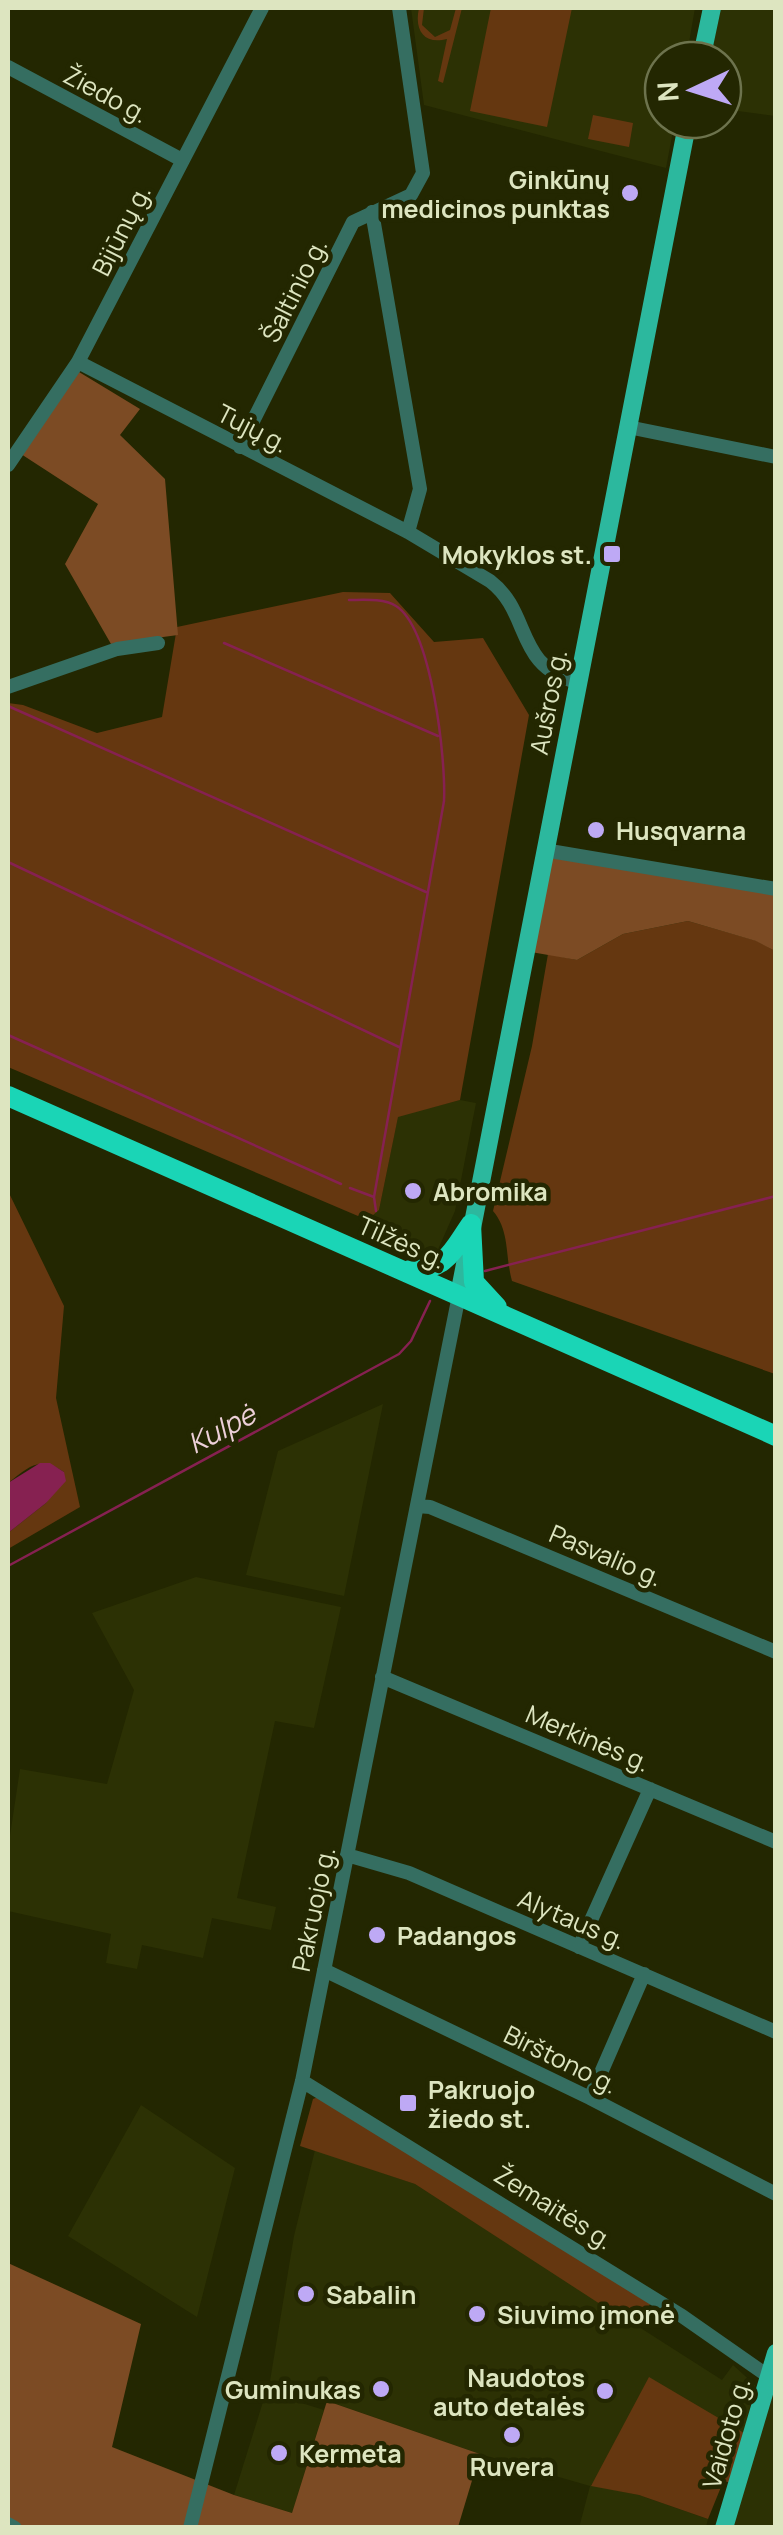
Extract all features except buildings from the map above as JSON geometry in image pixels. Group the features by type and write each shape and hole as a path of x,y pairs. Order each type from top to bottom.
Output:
{"highway":[{"name":"Tilžės g.","path":"8,1096 776,1436"},
{"path":"404,1270 430,1270 445,1261 471,1224"},
{"path":"471,1224 474,1282 505,1314"}],"main road":[{"path":"706,40 712,8"},
{"name":"Aušros g.","path":"459,1295 684,140"},
{"name":"Vaidoto g.","path":"724,2528 772,2379 776,2352"}],"street":[{"name":"Bijūnų g.","path":"8,464 78,362 262,8"},
{"name":"Šaltinio g.","path":"240,447 353,222 411,195 423,173 398,8"},
{"name":"Žiedo g.","path":"8,68 182,160"},
{"path":"372,212 420,489 408,532"},
{"name":"Tujų g.","path":"78,362 408,532 500,589 522,634 546,670 578,682"},
{"path":"628,427 776,458"},
{"path":"8,688 117,649 158,643"},
{"path":"544,850 776,889"},
{"name":"Pakruojo g.","path":"190,2528 302,2080 459,1295"},
{"name":"Pasvalio g.","path":"418,1506 430,1506 776,1652"},
{"name":"Merkinės g.","path":"382,1677 776,1842"},
{"path":"579,1946 650,1788"},
{"name":"Alytaus g.","path":"348,1855 409,1873 776,2032"},
{"name":"Birštono g.","path":"324,1970 590,2098 776,2194"},
{"path":"590,2098 644,1974"},
{"name":"Žemaitės g.","path":"302,2080 682,2316 772,2379"},
{"path":"8,2524 14,2528"}],"shaded area":[{"path":"411,8 695,8 689,40 643,40 643,140 671,140 666,168 424,105"},
{"path":"419,8 424,8 422,25 435,37 450,30 456,8 462,8 443,83 438,81 447,39 432,40 422,34"},
{"path":"491,8 572,8 547,127 470,111"},
{"path":"721,8 775,8 775,116 743,112 743,40 714,40"},
{"path":"593,115 633,123 629,147 588,139"},
{"path":"79,372 140,409 120,435 165,479 178,635 111,644 65,564 98,504 21,454"},
{"path":"343,592 390,593 434,642 483,638 529,715 460,1100 398,1117 379,1210 372,1216 358,1216 8,1067 8,703 97,733 162,717 177,627"},
{"path":"548,855 775,894 775,951 756,941 688,921 623,934 577,960 531,952"},
{"path":"688,921 757,941 775,951 775,1374 512,1281 505,1235 493,1211 532,1046 548,954 577,960 623,934"},
{"path":"460,1100 476,1103 455,1211 436,1254 421,1258 365,1232 379,1210 398,1116"},
{"path":"8,1191 64,1306 56,1398 80,1507 8,1549 8,1533 46,1503 64,1472 48,1464 34,1465 8,1483"},
{"path":"383,1404 344,1596 246,1575 278,1451"},
{"path":"40,1463 50,1463 64,1472 66,1481 46,1503 8,1533 8,1483"},
{"path":"196,1577 341,1607 314,1728 275,1721 237,1898 276,1907 271,1930 212,1918 203,1958 142,1945 137,1969 106,1963 111,1934 8,1911 8,1849 20,1769 107,1784 134,1690 92,1613"},
{"path":"318,2097 654,2299 634,2326 415,2184 300,2146 313,2099"},
{"path":"141,2105 235,2168 197,2317 68,2236"},
{"path":"315,2150 415,2184 722,2380 733,2365 755,2385 744,2433 591,2485 639,2495 708,2519 706,2527 579,2528 590,2486 480,2454 270,2381 294,2236"},
{"path":"8,2263 141,2324 112,2447 234,2495 292,2513 327,2401 480,2454 458,2527 8,2528"},
{"path":"649,2377 744,2433 729,2482 723,2482 708,2519 639,2495 591,2486"},
{"path":"776,2381 775,2527 724,2528"},
{"name":"Kermeta","path":"266,2392 324,2410 292,2513 234,2495"}],"waterway":[{"path":"349,600 391,603 408,619 419,640 434,697 444,782 444,801 374,1197"},
{"path":"224,643 438,736"},
{"path":"8,706 426,892"},
{"path":"8,862 399,1047"},
{"path":"8,1035 341,1184"},
{"path":"350,1188 374,1197 376,1211"},
{"name":"Kulpė","path":"485,1271 776,1196"},
{"name":"Kulpė","path":"8,1566 399,1354 411,1341 430,1301"}],"place":[{"name":"Ginkūnų medicinos punktas","path":"630,193"},
{"name":"Mokyklos st.","path":"612,554"},
{"name":"Husqvarna","path":"596,830"},
{"name":"Abromika","path":"413,1191"},
{"name":"Padangos","path":"377,1935"},
{"name":"Pakruojo žiedo st.","path":"408,2103"},
{"name":"Sabalin","path":"306,2294"},
{"name":"Siuvimo įmonė","path":"477,2314"},
{"name":"Guminukas","path":"381,2389"},
{"name":"Naudotos auto detalės","path":"605,2391"},
{"name":"Ruvera","path":"512,2435"},
{"name":"Kermeta","path":"279,2453"}]}
